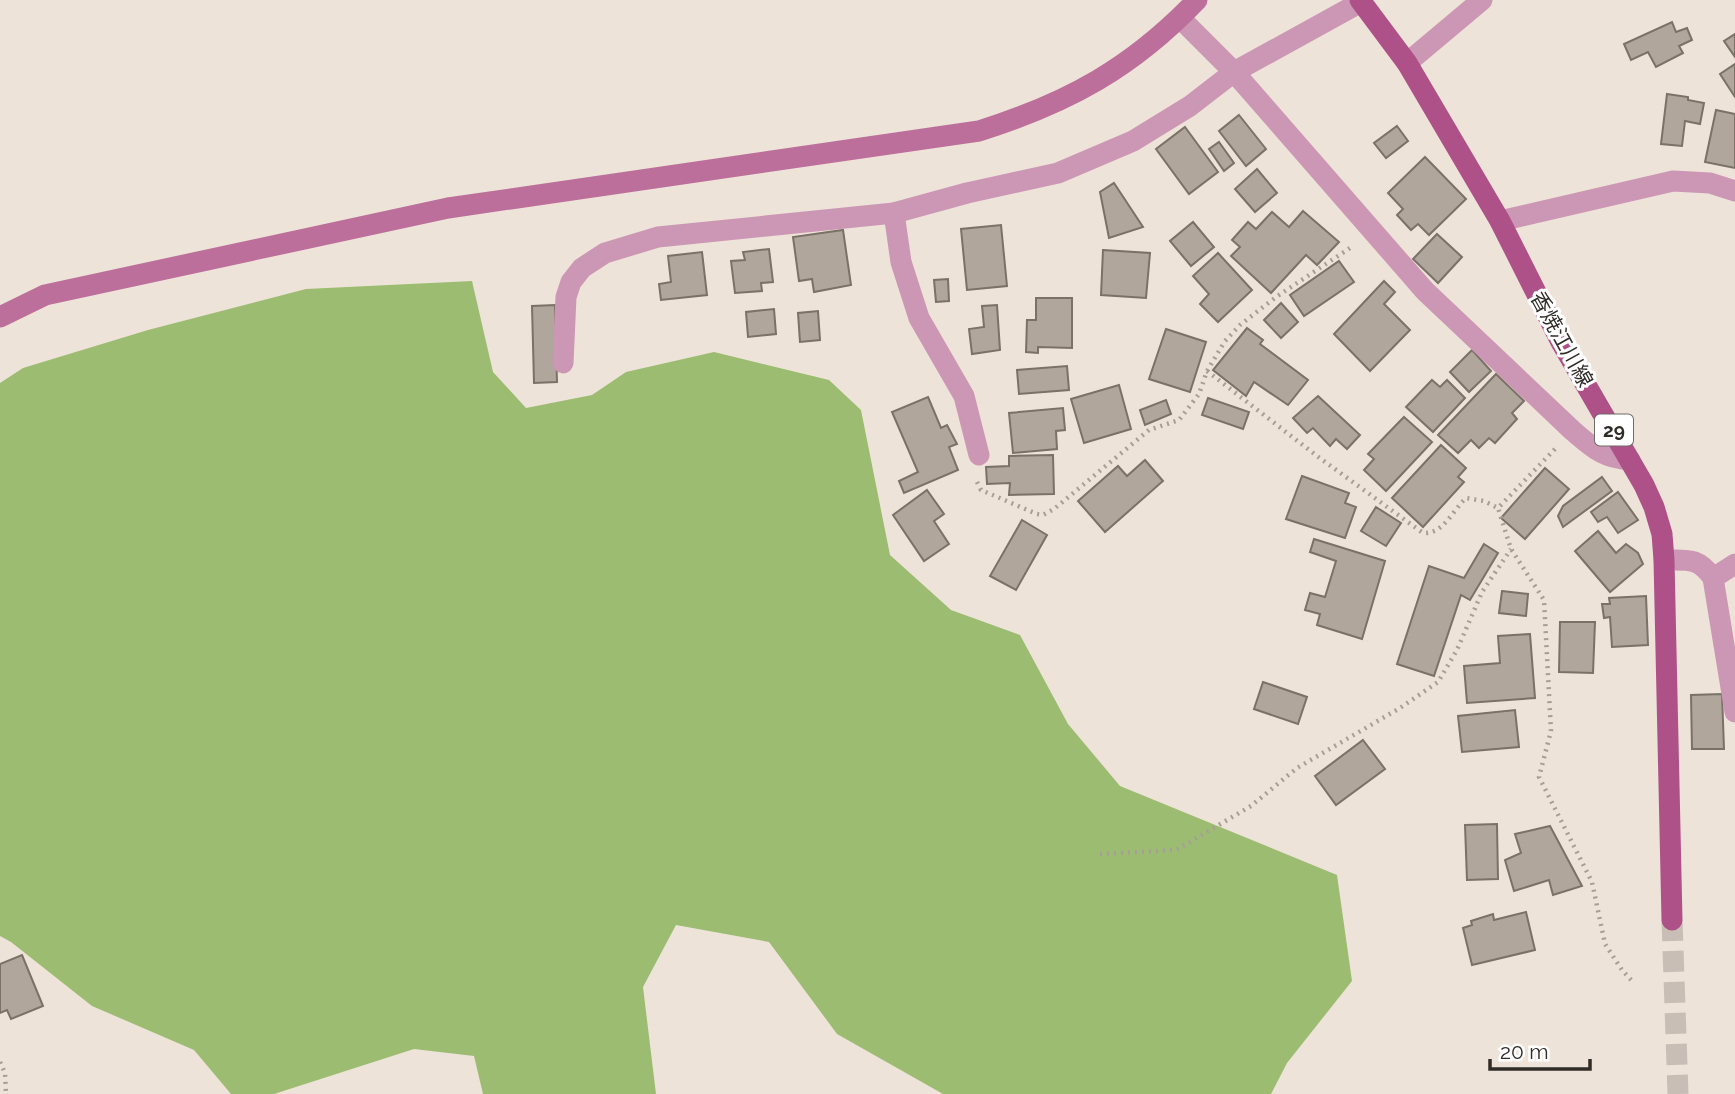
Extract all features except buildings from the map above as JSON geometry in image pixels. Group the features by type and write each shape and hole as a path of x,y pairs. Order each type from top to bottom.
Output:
{"main road":[{"name":"香焼江川線","path":"1361,1 1407,63 1500,221 1560,342 1630,460 1654,507 1662,534 1664,560 1672,920"}],"street":[{"path":"0,317 45,295 448,208 979,131 1057,103 1104,78 1146,47 1197,0"},
{"path":"1407,63 1482,0"},
{"path":"563,363 566,297 571,282 582,268 605,253 657,237 894,213 1058,173 1133,141 1190,106 1234,72 1361,1"},
{"path":"1180,18 1234,72 1425,291 1597,451 1612,458 1630,460"},
{"path":"1500,221 1673,181 1710,183 1735,191"},
{"path":"894,213 901,262 919,318 964,396 979,455"},
{"path":"1664,560 1695,560 1705,567 1713,578 1735,712"},
{"path":"1713,578 1735,564"}],"path":[{"path":"979,455 973,475 981,490 1043,515 1149,430 1179,421 1199,394 1207,371 1224,341 1240,325 1374,232"},
{"path":"1207,371 1423,533 1440,530 1465,498 1485,501 1498,508 1511,550 1544,600 1551,731 1539,777 1592,882 1605,944 1634,983"},
{"path":"1498,508 1573,431"},
{"path":"1100,854 1176,850 1251,806 1297,768 1400,708 1438,682 1457,650 1482,592 1511,550"},
{"path":"0,1062 5,1073 6,1094"}],"green space":[{"path":"472,281 493,372 526,408 592,395 626,372 714,352 829,380 861,410 890,555 951,610 1020,635 1068,724 1120,786 1337,875 1352,981 1287,1063 1271,1094 943,1094 837,1034 769,942 676,925 643,987 656,1094 483,1094 474,1056 414,1049 274,1094 231,1094 194,1050 92,1006 0,936 0,383 23,368 148,330 306,289"}],"tunnel":[{"path":"1672,920 1678,1094"}]}
